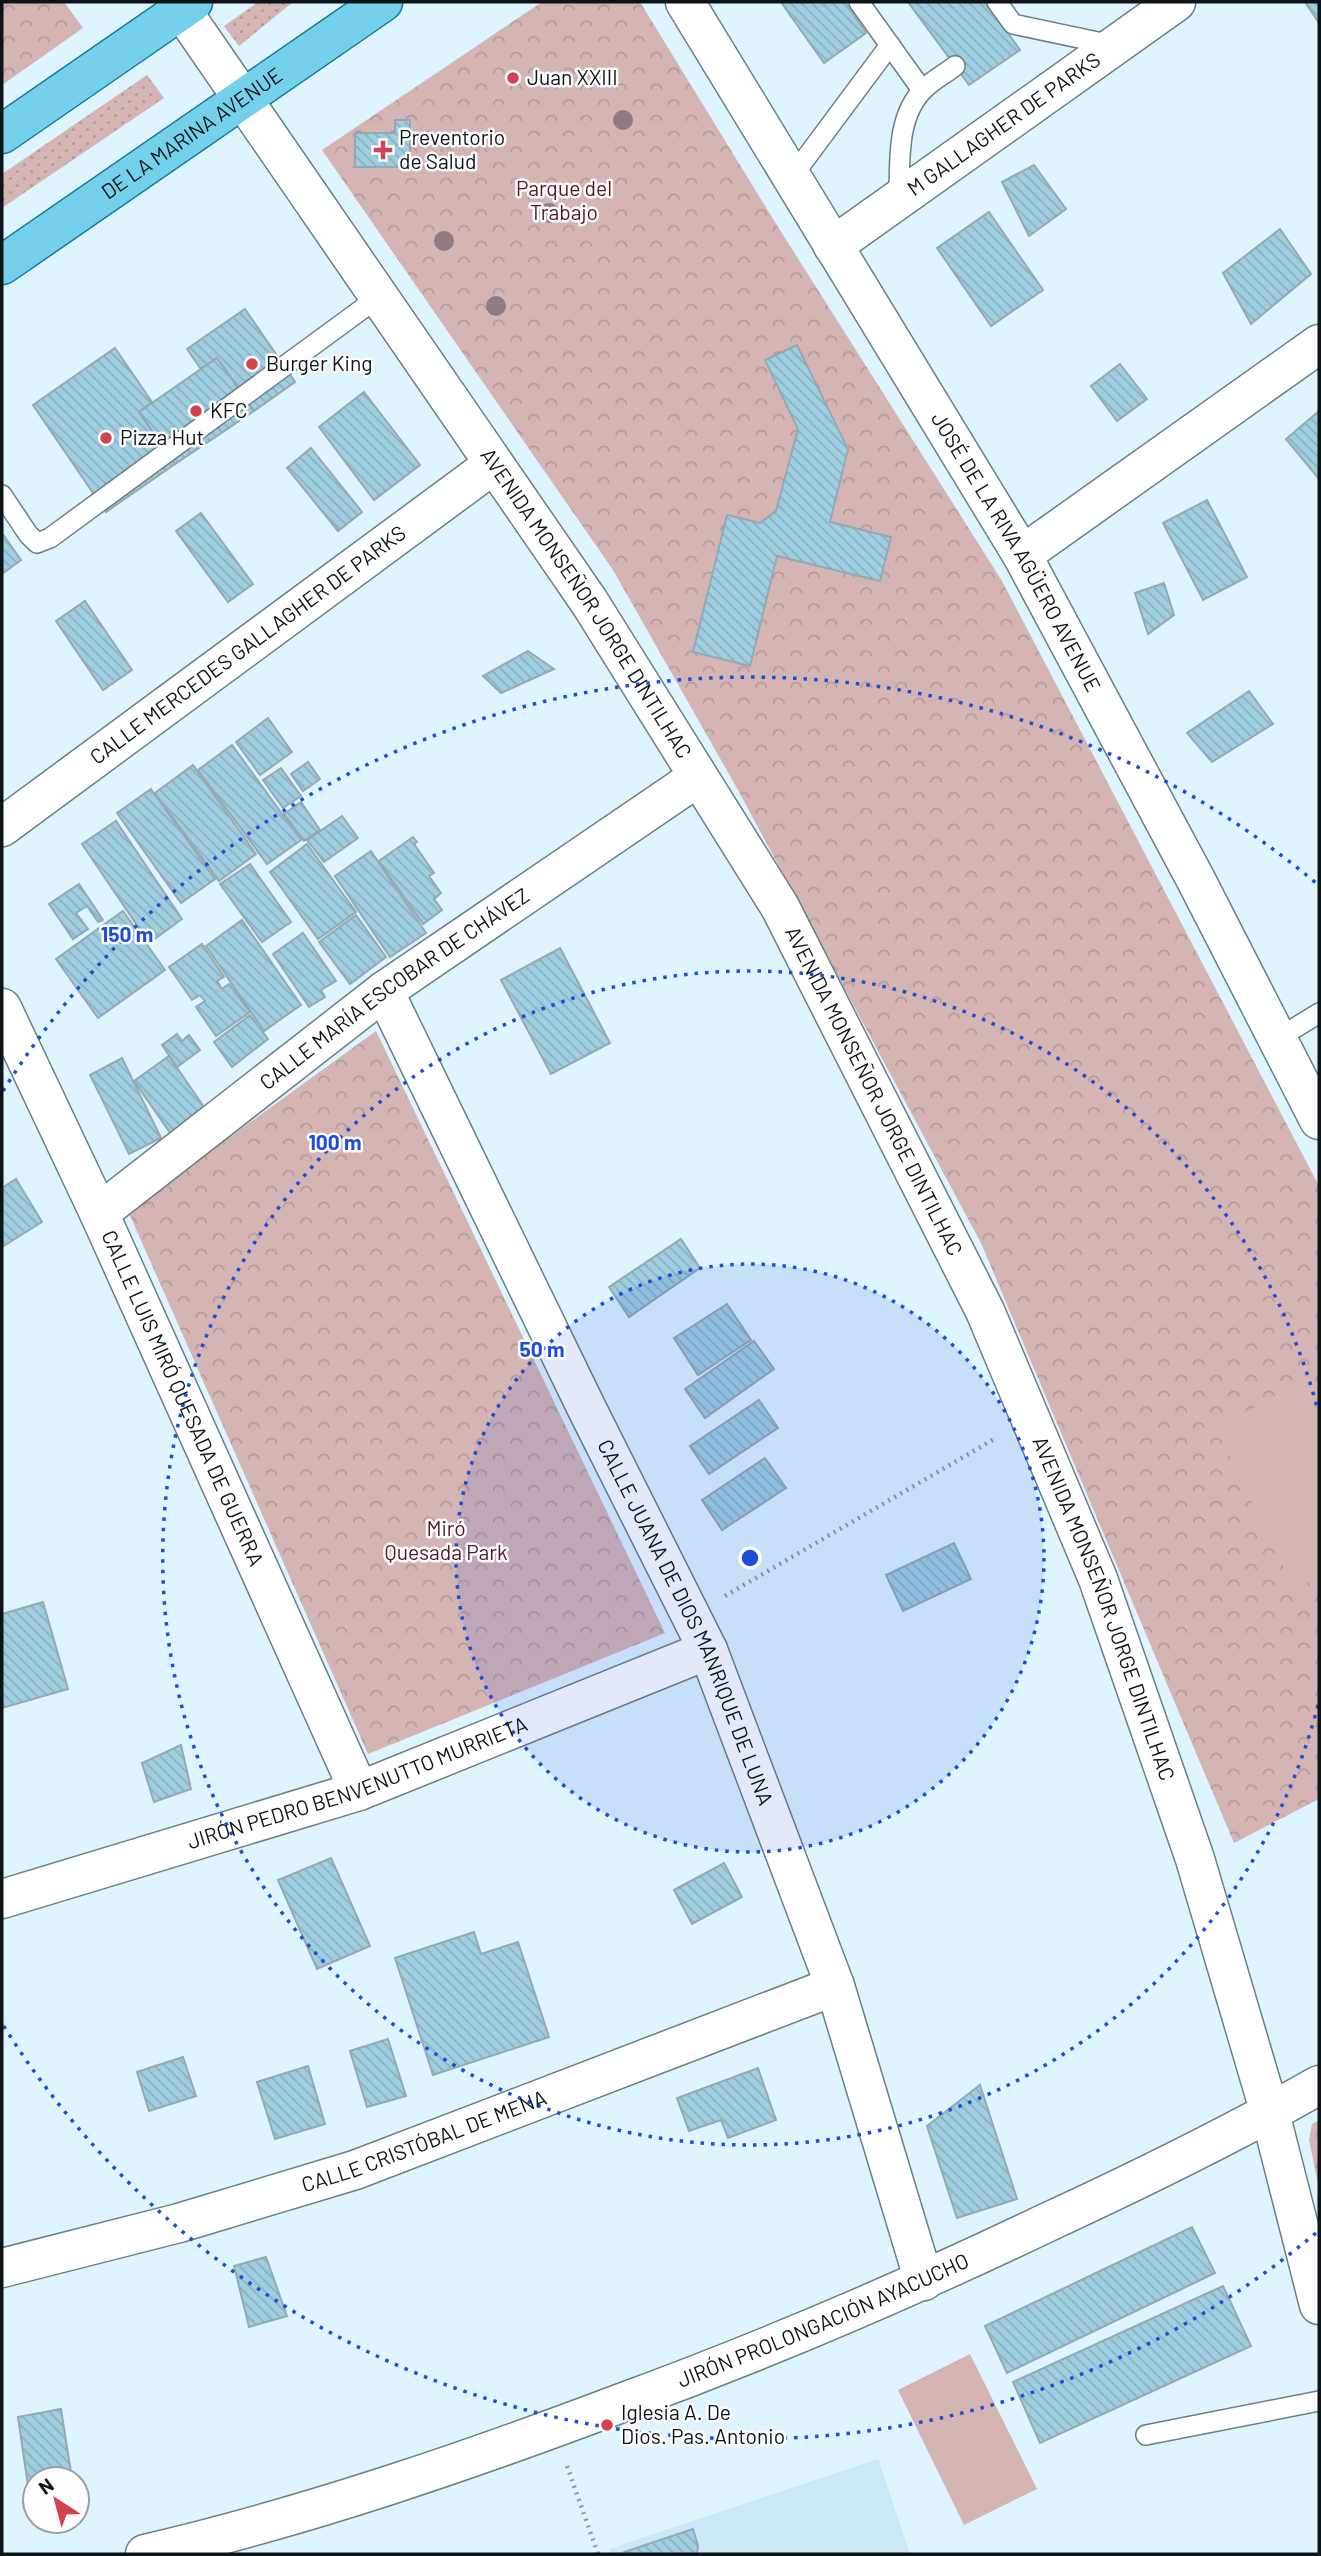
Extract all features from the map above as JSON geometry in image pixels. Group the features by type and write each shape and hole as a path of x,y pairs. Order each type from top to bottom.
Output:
{"main road":[{"name":"DE LA MARINA AVENUE","path":"2,265 383,2"},
{"path":"2,134 183,4"}],"street":[{"name":"JOSÉ DE LA RIVA AGÜERO AVENUE","path":"685,2 1022,555 1196,880 1319,1120"},
{"name":"M GALLAGHER DE PARKS","path":"833,246 1176,2"},
{"name":"AVENIDA MONSEÑOR JORGE DINTILHAC","path":"183,4 243,98 590,603 780,908 985,1311 1098,1579 1186,1833 1270,2113 1319,2305"},
{"path":"1022,555 1319,344"},
{"name":"CALLE MERCEDES GALLAGHER DE PARKS","path":"2,827 495,464"},
{"name":"CALLE MARÍA ESCOBAR DE CHÁVEZ","path":"99,1213 383,991 698,778"},
{"name":"CALLE JUANA DE DIOS MANRIQUE DE LUNA","path":"383,991 708,1650 835,1986 924,2281"},
{"name":"CALLE LUIS MIRÓ QUESADA DE GUERRA","path":"2,1008 99,1213 359,1791"},
{"name":"JIRÓN PEDRO BENVENUTTO MURRIETA","path":"2,1899 359,1791 708,1650"},
{"name":"CALLE CRISTÓBAL DE MENA","path":"2,2268 179,2223 355,2170 835,1986"},
{"name":"JIRÓN PROLONGACIÓN AYACUCHO","path":"145,2554 228,2535 554,2429 735,2361 924,2281 1106,2195 1270,2113 1319,2085"}],"lane":[{"path":"859,2 922,90"},
{"path":"997,2 1010,27 1116,46"},
{"path":"791,178 890,45"},
{"path":"899,198 902,130 922,90 955,66"},
{"path":"2,495 28,534 37,542 50,538 380,296"},
{"path":"1278,1039 1319,1013"},
{"path":"1146,2434 1319,2401"}],"path":[{"path":"691,1616 1030,1419"},
{"path":"554,2429 597,2554"}],"shaded area":[{"path":"878,2459 910,2554 611,2554 609,2549"}],"green space":[{"path":"2,2 64,2 83,28 2,85"},
{"path":"258,2 293,2 239,46 224,26"},
{"name":"Parque del Trabajo","path":"542,2 640,2 773,219 1002,581 1319,1186 1319,1799 1234,1843 981,1243 738,790 613,570 322,150"},
{"path":"147,75 164,98 2,208 2,174"},
{"name":"Miró Quesada Park","path":"376,1031 665,1633 368,1754 128,1211"},
{"path":"1305,1383 1319,1412 1319,1577 1294,1589 1216,1426"},
{"path":"1319,2120 1319,2188 1309,2140 1312,2124"},
{"path":"970,2354 1037,2489 964,2525 898,2390"}],"building":[{"path":"781,2 845,2 866,33 824,63"},
{"path":"908,2 986,2 1020,50 969,85"},
{"path":"1305,2 1319,2 1319,23"},
{"name":"Preventorio de Salud","path":"395,120 410,120 410,167 355,167 355,133 395,133"},
{"path":"1034,165 1066,209 1029,236 1002,182"},
{"path":"989,212 1043,290 991,326 937,248"},
{"path":"1280,229 1311,274 1251,324 1223,273"},
{"name":"Burger King","path":"245,309 295,382 254,411 217,358 201,369 187,349"},
{"path":"797,345 848,449 830,522 891,537 880,581 777,556 750,666 693,652 727,515 760,523 776,511 798,429 765,360"},
{"name":"Pizza Hut","path":"115,348 152,402 139,412 175,464 106,512 33,405"},
{"name":"KFC","path":"217,358 254,411 175,464 139,412"},
{"path":"1120,364 1147,399 1117,421 1091,386"},
{"path":"364,392 420,465 374,500 319,427"},
{"path":"1319,411 1319,479 1286,439"},
{"path":"311,448 362,512 338,531 287,468"},
{"path":"1207,500 1247,577 1203,600 1163,523"},
{"path":"201,513 253,584 228,602 176,531"},
{"path":"2,533 21,560 2,574"},
{"path":"1164,583 1174,615 1148,634 1135,593"},
{"path":"85,601 132,670 103,690 56,621"},
{"path":"528,651 554,669 501,693 483,676"},
{"path":"1249,691 1273,724 1212,762 1187,733"},
{"path":"268,718 292,752 260,775 236,742"},
{"path":"232,745 301,840 267,864 198,770"},
{"path":"308,762 320,779 303,791 291,774"},
{"path":"193,765 256,854 219,881 155,793"},
{"path":"281,768 301,796 283,808 263,780"},
{"path":"151,789 215,879 181,903 117,813"},
{"path":"301,802 320,830 304,841 284,814"},
{"path":"342,816 358,838 324,862 307,840"},
{"path":"116,821 182,919 149,943 82,844"},
{"path":"413,837 417,842 414,844 434,873 429,876 441,893 434,899 442,910 423,924 379,861"},
{"path":"307,844 356,912 318,939 270,872"},
{"path":"371,851 426,933 390,957 335,876"},
{"path":"250,864 291,922 262,942 220,884"},
{"path":"79,884 103,920 98,922 87,906 76,913 88,929 73,939 49,904"},
{"path":"123,911 165,970 98,1018 56,959"},
{"path":"356,915 386,957 350,984 319,942"},
{"path":"242,920 301,1005 264,1031 206,946"},
{"path":"303,933 336,981 321,990 325,997 309,1007 273,954"},
{"path":"202,944 224,977 217,981 222,989 229,984 250,1012 216,1036 196,1007 205,1001 200,995 192,1000 169,967"},
{"path":"560,948 610,1043 551,1074 501,980"},
{"path":"250,1015 268,1039 232,1067 214,1042"},
{"path":"177,1034 182,1041 189,1035 200,1050 177,1067 162,1045"},
{"path":"169,1056 206,1110 171,1134 134,1081"},
{"path":"122,1058 161,1138 129,1154 90,1075"},
{"path":"16,1179 42,1222 2,1247 2,1188"},
{"path":"681,1239 700,1268 629,1317 609,1287"},
{"path":"727,1304 751,1340 698,1375 674,1338"},
{"path":"754,1341 774,1369 705,1418 685,1389"},
{"path":"759,1400 778,1428 709,1474 690,1446"},
{"path":"765,1458 786,1488 722,1530 702,1500"},
{"path":"954,1543 971,1579 903,1611 886,1575"},
{"path":"43,1602 68,1689 2,1708 2,1614"},
{"path":"181,1745 191,1789 154,1802 142,1763"},
{"path":"331,1858 370,1946 317,1969 278,1880"},
{"path":"724,1863 742,1897 692,1924 674,1890"},
{"path":"474,1932 481,1954 518,1942 549,2037 433,2075 395,1958"},
{"path":"388,2039 406,2096 367,2107 350,2051"},
{"path":"183,2057 196,2096 149,2111 137,2072"},
{"path":"308,2066 325,2124 275,2139 257,2082"},
{"path":"758,2068 776,2120 728,2138 721,2120 689,2131 677,2098"},
{"path":"980,2085 1017,2199 957,2218 927,2126"},
{"path":"1192,2227 1215,2273 1007,2373 985,2326"},
{"path":"266,2257 287,2316 249,2327 234,2266"},
{"path":"1223,2286 1251,2346 1040,2443 1013,2382"},
{"path":"61,2409 70,2465 25,2465 18,2417"},
{"path":"693,2529 698,2546 697,2554 624,2552"}],"place":[{"name":"Juan XXIII","path":"513,78"},
{"name":"Preventorio de Salud","path":"383,150"},
{"name":"Burger King","path":"252,364"},
{"name":"KFC","path":"196,411"},
{"name":"Pizza Hut","path":"106,438"},
{"name":"Iglesia A. De Dios. Pas. Antonio","path":"607,2425"}]}
